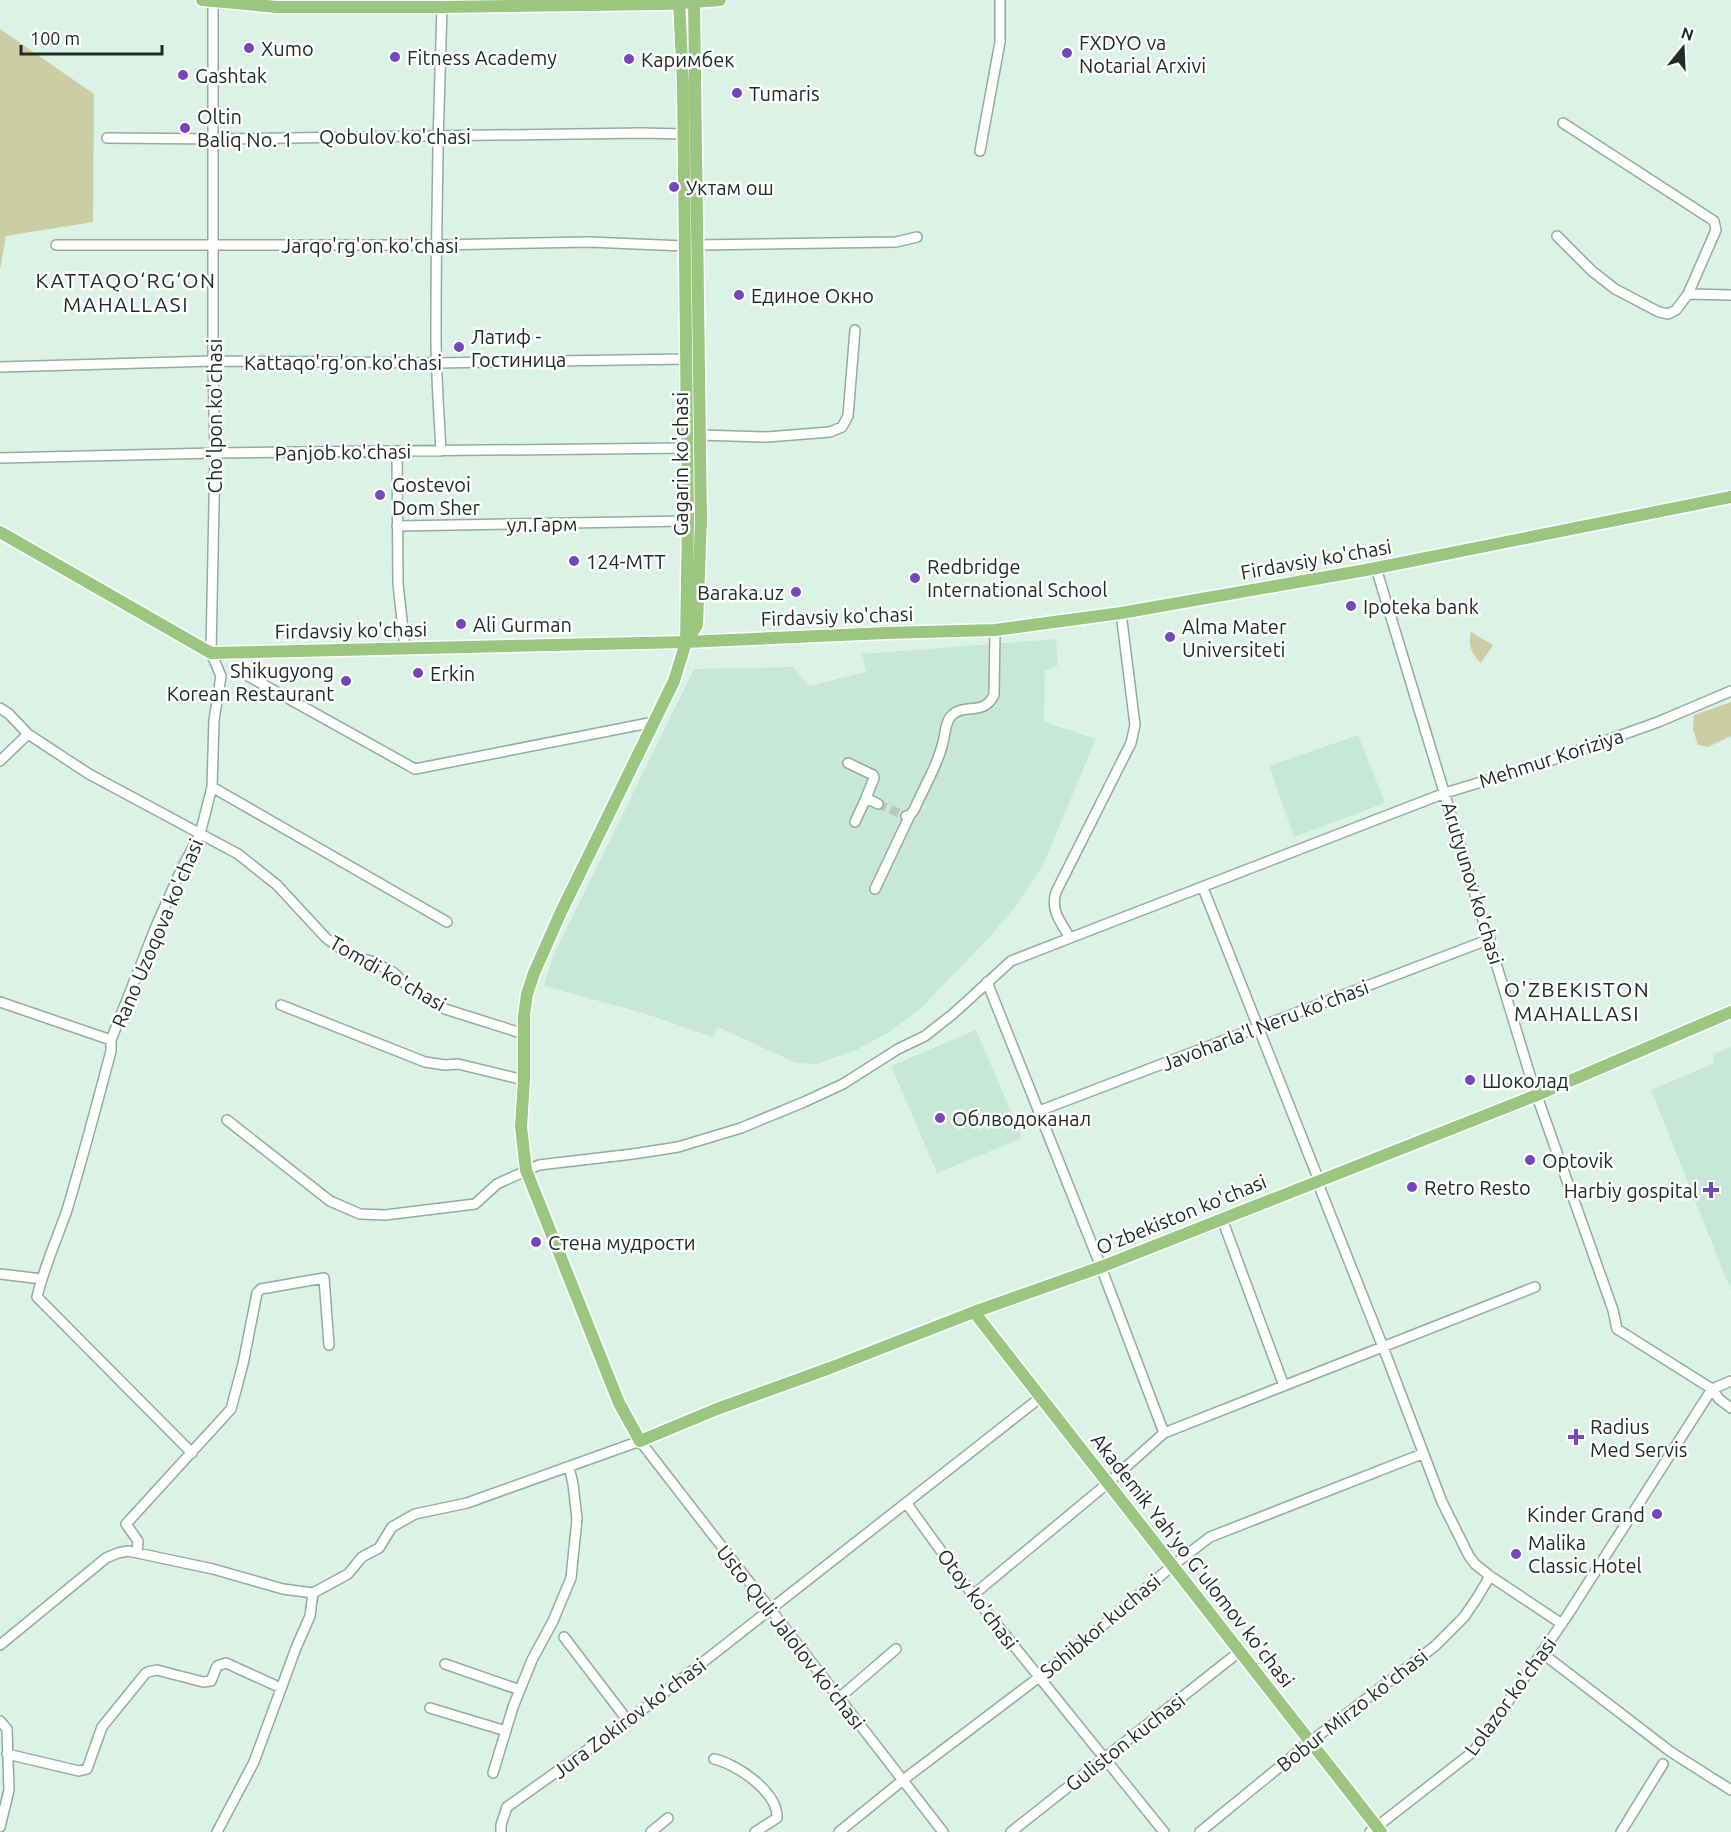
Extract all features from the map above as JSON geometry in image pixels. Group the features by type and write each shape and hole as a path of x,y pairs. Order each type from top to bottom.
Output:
{"main road":[{"path":"210,1 277,7 442,7 720,0"},
{"name":"Gagarin ko'chasi","path":"686,642 697,625 701,520 694,1"},
{"name":"Gagarin ko'chasi","path":"679,2 688,521 686,642"},
{"name":"Firdavsiy ko'chasi","path":"211,652 686,642 995,630 1121,613 1376,568 1731,497"},
{"path":"0,532 211,652"},
{"path":"640,1441 619,1403 526,1170 521,1127 524,1015 527,994 534,973 561,912 674,681 686,642"},
{"name":"O'zbekiston ko'chasi","path":"640,1441 717,1409 974,1312 1101,1267 1537,1095 1731,1012"},
{"name":"Akademik Yah'yo G'ulomov ko'chasi","path":"974,1312 1310,1742 1376,1830"}],"street":[{"path":"980,151 1000,42 1000,0"},
{"name":"Cho'lpon ko'chasi","path":"210,1 214,139 215,453 211,652"},
{"path":"441,451 436,245 442,7"},
{"path":"1557,236 1592,271 1615,289 1659,312 1668,314 1676,310 1688,294 1716,230 1714,221 1563,123"},
{"name":"Qobulov ko'chasi","path":"107,138 683,134"},
{"path":"698,245 896,242 917,237"},
{"name":"Jarqo'rg'on ko'chasi","path":"56,245 436,245 589,242 684,246"},
{"path":"1688,294 1731,295"},
{"path":"700,435 767,437 830,432 842,427 848,416 855,330"},
{"name":"Kattaqo'rg'on ko'chasi","path":"0,367 213,361 438,363 685,359"},
{"name":"Panjob ko'chasi","path":"0,458 215,453 686,448"},
{"path":"397,451 398,584 405,648"},
{"name":"ул.Гарм","path":"397,526 688,521"},
{"name":"Arutyunov ko'chasi","path":"1376,568 1537,1095 1613,1310 1617,1329 1712,1389 1719,1399 1731,1408"},
{"path":"1070,938 1054,909 1053,901 1127,751 1136,725 1121,613"},
{"path":"875,889 908,816 940,754 947,722 952,715 961,710 983,707 990,703 994,695 995,630"},
{"path":"246,651 248,676 415,769 654,722"},
{"name":"Rano Uzoqova ko'chasi","path":"42,1279 69,1200 111,1050 111,1040 157,924 200,834 212,787 214,720 220,676 211,652"},
{"name":"Mehmur Koriziya","path":"227,1120 330,1202 360,1214 385,1215 475,1204 497,1184 526,1170 550,1163 678,1147 741,1128 843,1084 898,1049 925,1036 953,1014 1011,961 1445,793 1541,764 1658,722 1731,691"},
{"name":"Tomdi ko'chasi","path":"0,708 28,734 89,774 238,854 277,885 326,938 349,955 371,961 393,972 413,991 446,1009 524,1034"},
{"path":"0,761 28,734"},
{"path":"848,763 873,775 874,778 855,822"},
{"path":"212,787 447,922"},
{"path":"866,798 878,804"},
{"path":"1203,888 1316,1173 1422,1455 1442,1502 1475,1564 1562,1624 1712,1389 1731,1381"},
{"name":"Javoharla'l Neru ko'chasi","path":"1039,1111 1490,939"},
{"path":"987,982 1101,1267 1164,1433"},
{"path":"0,1002 111,1040"},
{"path":"281,1005 425,1062 458,1064 524,1080"},
{"path":"1222,1219 1284,1386"},
{"path":"0,1274 42,1279 37,1297 192,1453"},
{"path":"137,1553 138,1541 126,1524 231,1409 243,1364 257,1293 261,1288 324,1278 329,1345"},
{"path":"973,1595 1108,1483 1164,1433 1535,1287"},
{"name":"Jura Zokirov ko'chasi","path":"501,1832 507,1807 628,1721 1041,1397"},
{"path":"0,1645 106,1558 118,1553 128,1551 313,1593 348,1574 362,1557 379,1548 392,1527 415,1514 467,1503 640,1441"},
{"name":"Usto Quli Jalolov ko'chasi","path":"640,1441 943,1832"},
{"name":"Sohibkor kuchasi","path":"839,1832 903,1780 1038,1678 1210,1537 1422,1455"},
{"path":"493,1773 513,1707 532,1660 553,1621 571,1578 577,1519 569,1467"},
{"name":"Otoy ko'chasi","path":"907,1504 973,1595 1038,1678 1164,1832"},
{"name":"Bobur Mirzo ko'chasi","path":"1200,1832 1310,1742 1435,1646 1464,1617 1490,1576"},
{"path":"217,1832 254,1762 310,1616 313,1593"},
{"name":"Lolazor ko'chasi","path":"1376,1830 1474,1751 1562,1624"},
{"path":"564,1637 628,1721"},
{"path":"839,1698 896,1649"},
{"name":"Guliston kuchasi","path":"1011,1832 1239,1652"},
{"path":"1542,1653 1671,1752 1731,1790"},
{"path":"7,1754 79,1771 87,1769 102,1727 145,1674 153,1670 207,1682 211,1681 218,1666 226,1663 281,1688"},
{"path":"445,1665 520,1690"},
{"path":"430,1708 506,1731"},
{"path":"0,1721 7,1729 9,1790 0,1827"},
{"path":"714,1759 735,1765 759,1785 770,1799 777,1818 755,1832"},
{"path":"1621,1832 1663,1764"},
{"path":"651,1832 668,1818"}],"shaded area":[{"path":"0,29 94,94 93,222 6,236 0,269"},
{"path":"1471,632 1493,645 1481,663 1471,649"},
{"path":"1056,639 1058,665 1045,671 1044,722 1096,739 1042,867 1017,905 984,943 920,1009 886,1034 856,1050 817,1064 796,1063 718,1027 713,1037 643,1013 544,986 553,956 694,669 793,667 809,686 866,672 862,654"},
{"path":"1731,702 1731,736 1708,747 1698,745 1693,729 1694,715"},
{"path":"1358,735 1385,803 1294,837 1269,766"},
{"path":"976,1030 1022,1138 937,1173 891,1066"},
{"name":"Harbiy gospital","path":"1731,1047 1731,1291 1651,1090 1714,1063 1713,1054"}],"tunnel":[{"path":"878,804 906,816"}],"place":[{"name":"Xumo","path":"249,48"},
{"name":"FXDYO va Notarial Arxivi","path":"1067,53"},
{"name":"Fitness Academy","path":"395,57"},
{"name":"Каримбек","path":"629,59"},
{"name":"Gashtak","path":"183,75"},
{"name":"Tumaris","path":"737,93"},
{"name":"Oltin Baliq No. 1","path":"185,128"},
{"name":"Уктам ош","path":"674,187"},
{"name":"Единое Окно","path":"739,295"},
{"name":"Латиф - Гостиница","path":"459,347"},
{"name":"Gostevoi Dom Sher","path":"380,495"},
{"name":"124-MTT","path":"574,561"},
{"name":"Redbridge International School","path":"915,578"},
{"name":"Baraka.uz","path":"796,592"},
{"name":"Ipoteka bank","path":"1351,606"},
{"name":"Ali Gurman","path":"461,624"},
{"name":"Alma Mater Universiteti","path":"1170,637"},
{"name":"Erkin","path":"418,673"},
{"name":"Shikugyong Korean Restaurant","path":"346,681"},
{"name":"Шоколад","path":"1470,1080"},
{"name":"Облводоканал","path":"940,1118"},
{"name":"Optovik","path":"1530,1160"},
{"name":"Retro Resto","path":"1412,1187"},
{"name":"Harbiy gospital","path":"1711,1190"},
{"name":"Стена мудрости","path":"536,1242"},
{"name":"Radius Med Servis","path":"1576,1437"},
{"name":"Kinder Grand","path":"1657,1514"},
{"name":"Malika Classic Hotel","path":"1516,1554"}],"district":[{"name":"KATTAQO‘RG‘ON MAHALLASI","path":"126,292"},
{"name":"O'ZBEKISTON MAHALLASI","path":"1577,1001"}]}
